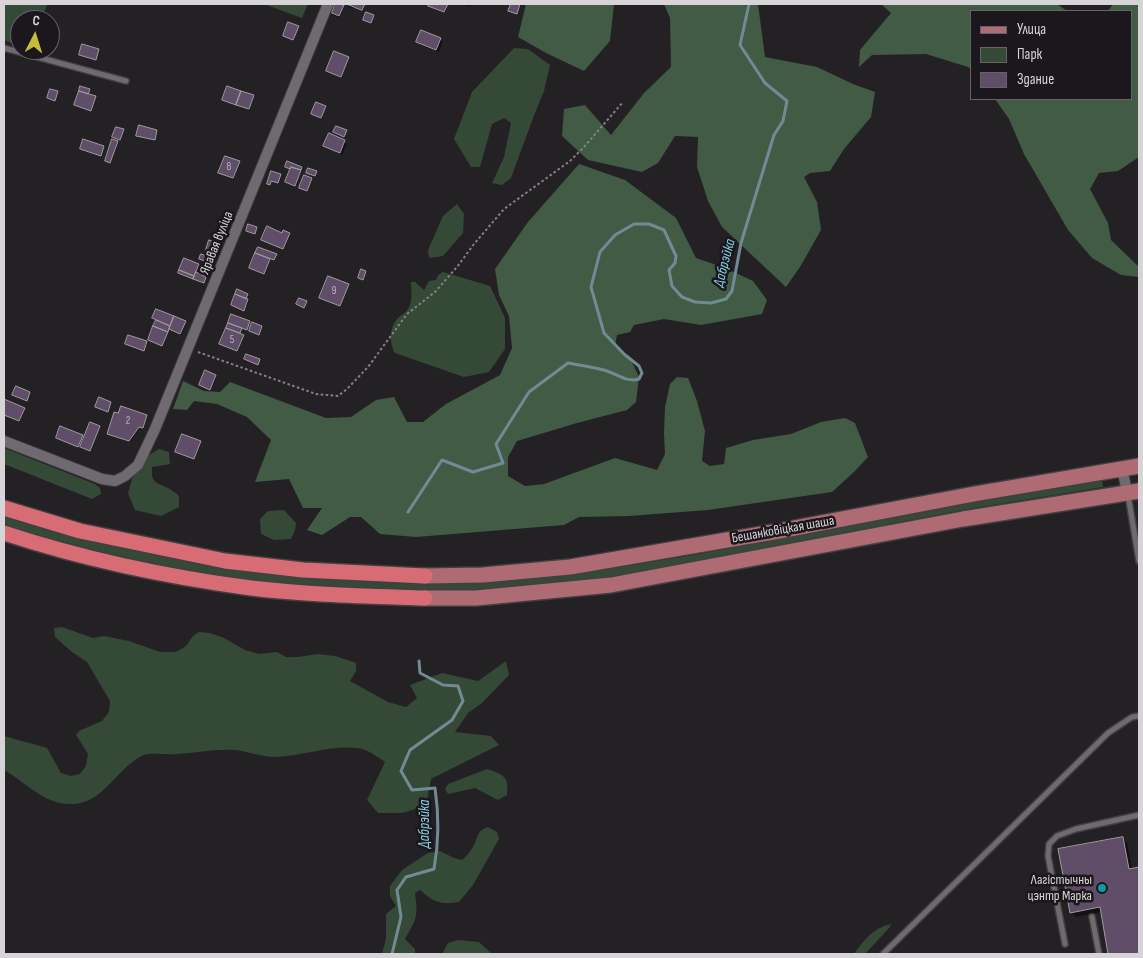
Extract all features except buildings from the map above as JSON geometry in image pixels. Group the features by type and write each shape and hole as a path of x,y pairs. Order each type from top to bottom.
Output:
{"highway":[{"path":"4,508 80,531 225,561 303,570 424,576"},
{"path":"4,533 36,544 171,576 253,588 340,595 425,598"}],"main road":[{"name":"Бешанковіцкая шаша","path":"424,576 483,574 570,567 1139,466"},
{"name":"Бешанковіцкая шаша","path":"425,598 476,598 611,585 963,519 1133,491"}],"street":[{"name":"Яравая вуліца","path":"4,441 102,479 115,481 125,476 138,465 189,348 328,4"},
{"path":"1122,468 1133,491"}],"lane":[{"path":"4,48 126,81"},
{"path":"1133,491 1139,561"},
{"path":"883,954 1108,732 1132,717 1139,716"},
{"path":"1066,944 1048,856 1048,844 1057,836 1076,829 1139,815"},
{"path":"1092,917 1099,954"}],"path":[{"path":"189,348 316,394 338,396 368,367 407,314 434,292 458,267 474,244 504,209 570,161 623,102"}],"green space":[{"path":"4,4 47,4 45,10 10,10 10,43 4,40"},
{"path":"264,4 308,4 302,18"},
{"path":"526,4 614,4 610,41 584,71 518,37"},
{"path":"664,4 758,4 765,57 817,67 875,92 871,117 844,149 830,171 810,173 804,177 817,202 821,230 786,287 722,227 708,201 697,167 698,137 675,136 658,163 642,172 588,160 562,136 564,109 585,105 611,135 644,93 671,67 670,18"},
{"path":"881,4 1057,4 1066,10 970,10 970,68 926,54 872,55 859,67 860,50 891,13"},
{"path":"1113,4 1139,4 1139,157 1118,171 1099,173 1090,189 1108,223 1111,240 1139,267 1139,277 1121,275 1092,258 1068,230 1024,154 1009,119 996,100 1133,100 1133,10 1109,10"},
{"path":"514,48 528,49 550,65 544,91 511,178 502,185 492,183 504,157 511,123 504,118 492,124 480,167 471,167 454,139 472,92"},
{"path":"579,164 625,180 676,218 696,258 725,268 753,281 767,300 762,314 701,325 664,319 634,325 630,332 617,335 615,345 630,358 639,377 636,402 627,410 517,441 508,457 508,476 525,486 544,484 615,458 657,470 665,454 665,407 670,384 677,377 688,378 697,401 705,431 702,461 710,466 724,464 726,448 753,440 791,434 821,422 845,418 855,423 868,457 832,492 708,510 629,516 579,517 564,525 416,537 380,534 361,517 350,517 322,535 307,530 322,508 303,508 289,479 255,482 271,440 247,417 217,404 194,401 187,410 173,409 183,381 204,391 220,392 230,382 326,418 351,417 376,400 394,397 407,422 423,422 446,404 500,375 512,348 509,316 499,295 495,269 528,222"},
{"path":"457,204 464,214 463,233 443,256 429,258 428,250 443,216"},
{"path":"443,272 490,286 505,318 505,349 489,372 464,377 395,353 391,339 392,329 396,321 410,306 411,282 415,282 424,290 429,281 436,280 438,275"},
{"path":"4,448 95,484 100,488 101,494 92,499 4,464"},
{"path":"159,449 169,452 170,464 152,467 153,479 179,496 179,507 161,516 135,510 128,493 132,479 147,456"},
{"path":"1102,479 1103,487 974,508 617,576 517,588 459,591 348,589 242,580 192,572 102,552 4,526 4,517 57,533 229,569 392,583 449,583 517,579 595,571 699,554 931,509"},
{"path":"284,510 296,523 291,539 274,540 261,534 260,519 268,511"},
{"path":"62,627 93,638 104,636 129,641 160,652 176,652 186,646 193,636 199,632 210,633 224,638 245,650 259,654 277,652 286,657 318,654 335,656 356,663 356,671 350,681 388,702 406,707 417,698 410,685 442,673 478,681 506,661 509,675 482,703 468,713 455,732 491,736 499,745 431,779 426,806 402,813 378,813 367,800 385,762 365,750 348,747 275,757 234,750 147,754 126,767 103,791 94,797 85,802 64,804 45,798 4,770 4,736 47,748 61,773 71,776 80,774 86,766 88,754 76,735 79,731 102,721 109,712 110,701 87,662 55,637 54,628"},
{"path":"487,769 504,777 507,784 507,795 498,800 475,788 448,794 445,789 448,784"},
{"path":"488,827 497,832 499,839 473,885 459,902 437,902 420,890 415,893 416,917 405,939 415,949 415,954 382,954 386,939 386,914 396,906 390,896 390,886 402,870 428,853 440,851 462,860 473,847 481,831"},
{"path":"891,924 865,954 854,954 865,939 879,928"},
{"path":"458,940 479,942 492,954 442,954 448,943"}],"waterway":[{"name":"Дабрэйка","path":"408,512 442,460 473,472 503,463 496,444 529,392 568,363 608,371 630,380 639,379 642,373 639,366 624,354 604,333 591,287 600,252 615,235 634,224 649,224 664,230 676,256 675,263 669,270 672,286 682,297 695,302 711,303 726,299 732,291 741,243 774,135 783,121 787,101 765,83 740,45 749,4"},
{"name":"Дабрэйка","path":"392,954 401,917 397,890 406,877 434,869 438,839 435,788 412,790 401,771 410,750 452,720 463,701 458,686 443,685 420,673 419,661"}],"place":[{"name":"Лагістычны цэнтр Марка","path":"1102,888"}]}
